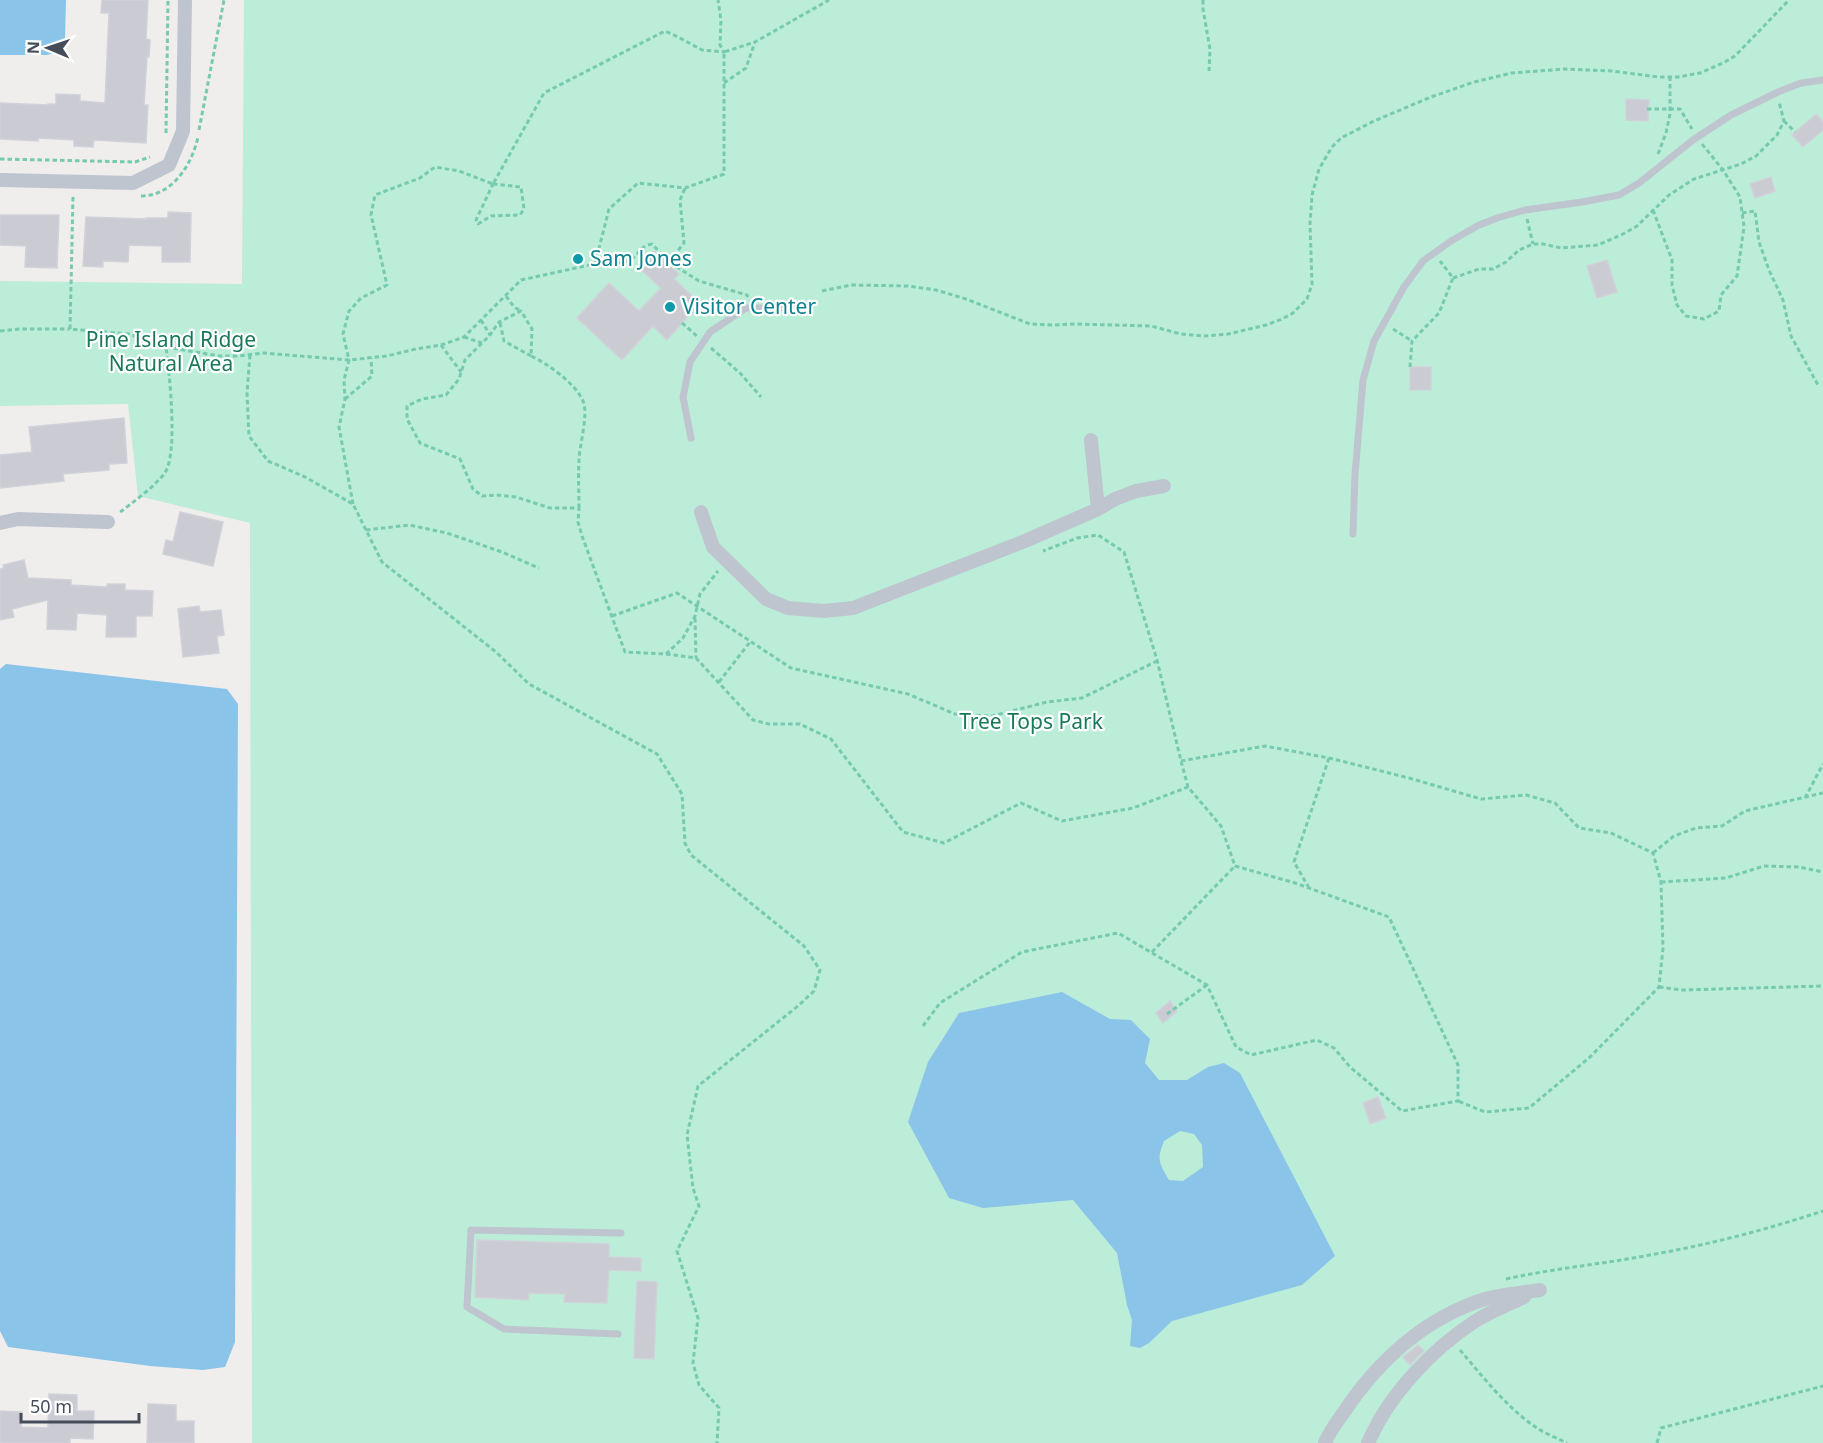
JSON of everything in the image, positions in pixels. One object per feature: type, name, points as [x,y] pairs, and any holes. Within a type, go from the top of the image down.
[{"type":"street","points":[[0,180],[133,183],[169,165],[183,132],[185,0]]},
{"type":"street","points":[[1091,440],[1098,509]]},
{"type":"street","points":[[701,512],[713,547],[766,599],[788,608],[824,611],[853,608],[986,557],[1098,509],[1115,499],[1137,491],[1164,486]]},
{"type":"street","points":[[0,524],[18,519],[108,522]]},
{"type":"street","points":[[1325,1443],[1352,1399],[1380,1365],[1409,1338],[1448,1315],[1486,1299],[1540,1290],[1475,1322],[1426,1360],[1402,1388],[1374,1428],[1368,1443]]},
{"type":"lane","points":[[1353,534],[1355,474],[1363,380],[1374,340],[1404,287],[1423,261],[1450,241],[1479,225],[1500,217],[1525,210],[1619,195],[1639,183],[1697,137],[1731,116],[1801,83],[1823,80]]},
{"type":"lane","points":[[692,438],[683,397],[690,362],[710,332],[746,308],[790,309]]},
{"type":"lane","points":[[618,1334],[504,1329],[467,1307],[471,1230],[621,1233]]},
{"type":"path","points":[[165,142],[168,0]]},
{"type":"path","points":[[135,196],[160,192],[173,184],[189,164],[196,146],[224,0]]},
{"type":"path","points":[[594,264],[609,209],[638,183],[685,188],[724,174],[724,52],[720,45],[721,20],[718,0]]},
{"type":"path","points":[[717,1443],[719,1408],[699,1385],[693,1363],[698,1318],[677,1251],[699,1206],[693,1188],[687,1135],[698,1086],[814,991],[820,970],[804,946],[691,855],[685,843],[682,794],[657,754],[529,684],[496,652],[382,562],[353,504],[339,427],[345,399],[344,380],[349,360],[344,334],[349,311],[361,298],[387,285],[370,215],[375,195],[420,178],[435,167],[459,171],[493,184],[521,186],[524,209],[520,215],[491,216],[477,224],[476,220],[493,184],[544,93],[665,31],[702,50],[724,52],[755,42],[829,0]]},
{"type":"path","points":[[1203,0],[1210,49],[1209,71]]},
{"type":"path","points":[[822,291],[851,285],[908,286],[936,290],[1030,324],[1151,326],[1181,334],[1204,336],[1246,331],[1282,319],[1306,299],[1312,284],[1310,224],[1312,195],[1319,169],[1332,147],[1341,138],[1431,97],[1474,82],[1512,73],[1564,69],[1670,77],[1700,73],[1729,59],[1752,40],[1789,0]]},
{"type":"path","points":[[724,83],[746,68],[755,42]]},
{"type":"path","points":[[1662,164],[1658,152],[1666,133],[1670,109],[1670,77]]},
{"type":"path","points":[[1775,94],[1781,106],[1784,121],[1796,132]]},
{"type":"path","points":[[1647,109],[1680,109],[1740,197],[1744,227],[1737,276],[1721,295],[1719,311],[1704,319],[1686,316],[1677,305],[1671,285],[1672,260],[1653,210]]},
{"type":"path","points":[[1410,367],[1412,341],[1439,313],[1453,278],[1479,269],[1493,269],[1506,262],[1519,250],[1533,244],[1561,248],[1598,244],[1623,234],[1637,226],[1669,195],[1694,178],[1741,164],[1756,156],[1777,135],[1784,121]]},
{"type":"path","points":[[0,159],[135,162],[155,154]]},
{"type":"path","points":[[669,262],[684,243],[680,200],[685,188]]},
{"type":"path","points":[[70,329],[74,196]]},
{"type":"path","points":[[1525,210],[1533,244]]},
{"type":"path","points":[[1742,213],[1755,211],[1759,242],[1783,300],[1791,336],[1818,384]]},
{"type":"path","points":[[0,331],[70,329],[129,334],[166,347],[220,356],[263,353],[349,360],[371,358],[441,345],[464,337],[521,280],[594,264],[603,266],[633,258],[642,247],[652,244],[669,262],[699,281],[748,297]]},
{"type":"path","points":[[1434,253],[1453,278]]},
{"type":"path","points":[[505,295],[514,307],[521,311],[532,329],[531,356]]},
{"type":"path","points":[[521,311],[499,322],[490,335],[465,360],[459,379],[446,395],[422,399],[407,406],[406,419],[420,443],[460,459],[473,489],[483,496],[516,497],[550,508],[579,508]]},
{"type":"path","points":[[481,320],[490,335]]},
{"type":"path","points":[[499,322],[504,340],[543,362],[567,380],[584,402],[584,429],[579,459],[578,522],[625,652],[696,658],[753,720],[769,724],[800,724],[831,739],[903,832],[944,843],[1021,802],[1062,820],[1133,808],[1188,786]]},
{"type":"path","points":[[682,323],[740,374],[761,397]]},
{"type":"path","points":[[1384,323],[1412,341]]},
{"type":"path","points":[[464,337],[482,343]]},
{"type":"path","points":[[441,345],[461,372]]},
{"type":"path","points":[[108,522],[166,473],[171,456],[172,393],[166,347]]},
{"type":"path","points":[[250,355],[247,393],[249,436],[267,462],[305,477],[353,504]]},
{"type":"path","points":[[345,399],[372,376],[371,358]]},
{"type":"path","points":[[366,531],[409,525],[447,533],[539,568]]},
{"type":"path","points":[[1077,538],[1098,535],[1124,552],[1157,660],[1188,786],[1221,826],[1235,866]]},
{"type":"path","points":[[696,658],[695,616],[700,594],[728,561]]},
{"type":"path","points":[[612,616],[677,593],[791,668],[908,694],[955,714],[992,716],[1047,702],[1082,698],[1157,660]]},
{"type":"path","points":[[666,654],[683,638],[695,616]]},
{"type":"path","points":[[719,682],[750,642]]},
{"type":"path","points":[[923,1026],[940,1003],[1022,952],[1118,933],[1207,985],[1236,1047],[1251,1055],[1317,1040],[1334,1048],[1350,1067],[1401,1111],[1458,1101],[1485,1112],[1529,1108],[1590,1057],[1659,987],[1663,948],[1661,882],[1653,853],[1611,833],[1580,828],[1555,803],[1526,795],[1481,799],[1329,758],[1265,746],[1181,761]]},
{"type":"path","points":[[1311,890],[1294,862],[1329,758]]},
{"type":"path","points":[[1805,798],[1823,764]]},
{"type":"path","points":[[1653,853],[1674,836],[1696,828],[1722,826],[1745,811],[1823,793]]},
{"type":"path","points":[[1235,866],[1295,883],[1389,917],[1458,1065],[1458,1101]]},
{"type":"path","points":[[1152,952],[1235,866]]},
{"type":"path","points":[[1661,882],[1726,878],[1764,866],[1799,867],[1823,872]]},
{"type":"path","points":[[1167,1014],[1207,985]]},
{"type":"path","points":[[1659,987],[1682,990],[1823,986]]},
{"type":"path","points":[[1457,1347],[1517,1412],[1538,1429],[1567,1443]]},
{"type":"path","points":[[1657,1443],[1661,1428],[1823,1386]]},
{"type":"green space","name":"Tree Tops Park","points":[[244,0],[1823,0],[1823,1443],[252,1443],[250,523],[138,496],[128,404],[0,406],[0,281],[242,284]]},
{"type":"water","points":[[0,0],[66,0],[65,38],[58,52],[47,55],[0,55]]},
{"type":"water","points":[[6,664],[227,689],[238,704],[235,1342],[225,1367],[203,1370],[150,1366],[8,1347],[0,1331],[0,669]]},
{"type":"water","points":[[1062,992],[1110,1019],[1131,1020],[1150,1039],[1145,1063],[1159,1080],[1187,1080],[1208,1067],[1224,1063],[1240,1073],[1335,1256],[1302,1285],[1172,1321],[1149,1343],[1140,1348],[1130,1346],[1132,1320],[1117,1253],[1073,1200],[983,1208],[949,1198],[908,1122],[928,1062],[959,1013]],"holes":[[[1180,1131],[1194,1134],[1202,1145],[1203,1167],[1183,1181],[1169,1180],[1160,1160],[1164,1141]]]},
{"type":"building","points":[[102,0],[148,0],[146,39],[150,40],[144,105],[148,105],[146,143],[94,140],[93,147],[74,146],[74,140],[0,139],[0,103],[56,104],[56,94],[80,95],[80,101],[105,103],[109,13],[101,13]]},
{"type":"building","points":[[1626,99],[1649,100],[1648,121],[1626,120]]},
{"type":"building","points":[[1816,114],[1823,122],[1823,130],[1803,147],[1792,135]]},
{"type":"building","points":[[1771,177],[1775,191],[1755,198],[1750,184]]},
{"type":"building","points":[[168,212],[191,213],[190,262],[162,262],[162,246],[129,245],[128,262],[103,261],[103,267],[83,266],[86,217],[168,218]]},
{"type":"building","points":[[0,215],[59,215],[57,268],[25,267],[26,246],[0,245]]},
{"type":"building","name":"Visitor Center","points":[[654,251],[679,274],[674,279],[700,303],[667,340],[653,326],[622,360],[577,318],[609,283],[639,311],[661,288],[639,268]]},
{"type":"building","points":[[1607,260],[1617,292],[1597,298],[1587,266]]},
{"type":"building","points":[[1410,367],[1431,367],[1431,390],[1410,390]]},
{"type":"building","points":[[124,418],[127,463],[109,464],[109,470],[63,474],[64,481],[0,488],[0,455],[32,452],[29,427]]},
{"type":"building","points":[[180,512],[223,522],[213,566],[163,554],[166,540],[173,542]]},
{"type":"building","points":[[24,560],[28,578],[71,580],[71,585],[107,587],[107,584],[125,584],[125,590],[153,591],[152,616],[136,616],[136,637],[106,637],[107,615],[77,613],[76,630],[47,629],[48,600],[12,609],[14,617],[0,620],[0,569],[4,568],[3,565]]},
{"type":"building","points":[[199,606],[200,612],[221,610],[224,635],[217,636],[219,653],[183,657],[178,609]]},
{"type":"building","points":[[1170,1001],[1177,1011],[1163,1023],[1156,1013]]},
{"type":"building","points":[[1378,1097],[1386,1118],[1370,1124],[1363,1103]]},
{"type":"building","points":[[477,1240],[609,1244],[609,1257],[641,1258],[641,1271],[609,1270],[607,1303],[564,1302],[565,1294],[529,1293],[528,1300],[475,1297]]},
{"type":"building","points":[[637,1281],[657,1282],[654,1359],[634,1358]]},
{"type":"building","points":[[1418,1345],[1424,1351],[1410,1365],[1403,1357]]},
{"type":"building","points":[[49,1394],[77,1395],[77,1411],[94,1411],[93,1439],[70,1438],[70,1443],[0,1443],[0,1411],[22,1412],[21,1427],[48,1428]]},
{"type":"building","points":[[148,1404],[176,1405],[176,1421],[194,1421],[194,1443],[147,1443]]},
{"type":"place","name":"Sam Jones","points":[[578,259]]},
{"type":"place","name":"Visitor Center","points":[[670,307]]},
{"type":"park label","name":"Pine Island Ridge Natural Area","points":[[171,352]]}]
